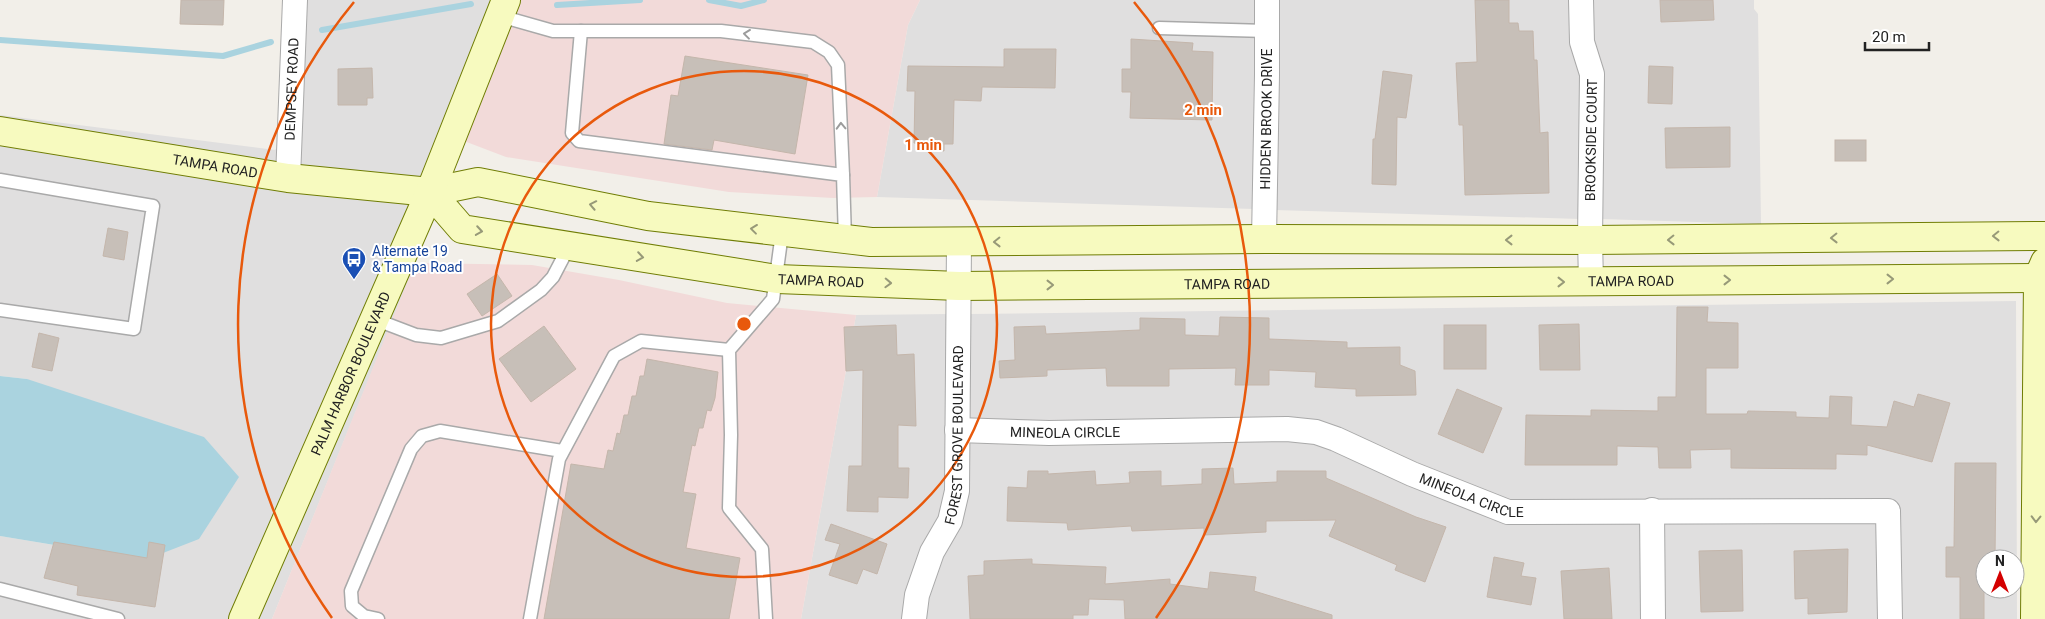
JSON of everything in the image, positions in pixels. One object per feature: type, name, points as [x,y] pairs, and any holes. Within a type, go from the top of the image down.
[{"type":"main road","name":"PALM HARBOR BOULEVARD","points":[[244,619],[430,192],[503,8]]},
{"type":"main road","name":"TAMPA ROAD","points":[[0,131],[288,178],[430,192],[478,182],[648,216],[871,242],[1264,239],[1590,240],[2045,236]]},
{"type":"main road","name":"TAMPA ROAD","points":[[430,192],[462,229],[777,279],[959,286],[1591,281],[2043,272]]},
{"type":"main road","points":[[2035,619],[2043,272]]},
{"type":"street","name":"DEMPSEY ROAD","points":[[288,178],[295,0]]},
{"type":"street","name":"HIDDEN BROOK DRIVE","points":[[1264,239],[1267,0]]},
{"type":"street","name":"BROOKSIDE COURT","points":[[1581,0],[1582,42],[1592,74],[1591,281]]},
{"type":"street","name":"FOREST GROVE BOULEVARD","points":[[914,619],[917,595],[932,552],[950,521],[956,492],[959,242]]},
{"type":"street","name":"MINEOLA CIRCLE","points":[[958,430],[1049,433],[1287,429],[1316,432],[1336,439],[1412,474],[1508,512],[1652,510],[1888,512],[1890,619]]},
{"type":"street","points":[[1652,510],[1653,619]]},
{"type":"lane","points":[[503,8],[553,31],[721,31],[812,42],[829,52],[838,65],[844,239]]},
{"type":"lane","points":[[1159,28],[1267,31]]},
{"type":"lane","points":[[581,31],[572,133],[579,141],[843,175]]},
{"type":"lane","points":[[0,180],[153,206],[134,330],[0,310]]},
{"type":"lane","points":[[766,619],[762,549],[729,508],[731,435],[729,350],[773,299],[782,233]]},
{"type":"lane","points":[[374,319],[416,335],[441,338],[498,321],[541,290],[553,277],[565,254],[567,245]]},
{"type":"lane","points":[[530,619],[559,459],[614,356],[641,341],[729,350]]},
{"type":"lane","points":[[378,619],[364,616],[352,606],[351,591],[411,449],[422,436],[440,431],[562,451]]},
{"type":"lane","points":[[0,589],[118,619]]},
{"type":"shaded area","points":[[306,0],[494,0],[423,179],[300,167]]},
{"type":"shaded area","points":[[521,0],[920,0],[908,25],[877,197],[833,198],[729,192],[506,157],[464,141]]},
{"type":"shaded area","points":[[920,0],[1256,0],[1254,209],[877,197],[908,25]]},
{"type":"shaded area","points":[[1277,0],[1570,0],[1581,76],[1580,219],[1275,210]]},
{"type":"shaded area","points":[[1592,0],[1754,0],[1754,9],[1758,14],[1761,224],[1601,219]]},
{"type":"shaded area","points":[[0,115],[275,150],[279,146],[278,164],[0,118]]},
{"type":"shaded area","points":[[0,143],[413,203],[231,619],[0,619],[0,536],[145,560],[27,379],[0,376]]},
{"type":"shaded area","points":[[435,215],[272,619],[255,619]]},
{"type":"shaded area","points":[[415,263],[532,265],[619,280],[727,303],[856,315],[801,619],[272,619]]},
{"type":"shaded area","points":[[2016,301],[2017,549],[1975,549],[1975,599],[2017,599],[2017,619],[1901,619],[1899,511],[1888,499],[1510,500],[1317,420],[1288,417],[1049,421],[968,418],[970,314]]},
{"type":"shaded area","points":[[948,314],[946,490],[940,516],[903,619],[801,619],[856,315]]},
{"type":"shaded area","points":[[1287,441],[1314,444],[1333,451],[1408,486],[1504,523],[1641,523],[1642,619],[925,619],[927,598],[968,443],[1049,446]]},
{"type":"shaded area","points":[[1663,523],[1878,524],[1879,619],[1664,619]]},
{"type":"water","points":[[0,376],[27,379],[204,437],[239,477],[199,539],[145,560],[0,536]]},
{"type":"building","points":[[181,0],[224,0],[223,25],[180,24]]},
{"type":"building","points":[[1475,0],[1509,0],[1509,23],[1518,23],[1519,31],[1533,31],[1534,60],[1537,60],[1540,133],[1548,132],[1549,193],[1465,195],[1463,125],[1459,125],[1456,63],[1477,62]]},
{"type":"building","points":[[1660,0],[1713,0],[1714,20],[1661,22]]},
{"type":"building","points":[[1131,39],[1193,43],[1192,51],[1213,52],[1212,120],[1130,118],[1131,92],[1122,92],[1122,69],[1131,69]]},
{"type":"building","points":[[1004,49],[1056,49],[1055,88],[982,87],[981,101],[954,100],[953,144],[944,144],[944,151],[923,150],[923,144],[914,143],[915,91],[907,91],[908,66],[1004,67]]},
{"type":"building","points":[[685,56],[808,75],[795,154],[714,140],[712,150],[664,144],[671,95],[678,96]]},
{"type":"building","points":[[1649,66],[1673,67],[1672,104],[1648,103]]},
{"type":"building","points":[[372,68],[373,98],[367,98],[367,105],[338,105],[338,69]]},
{"type":"building","points":[[1383,71],[1412,75],[1406,118],[1397,117],[1396,185],[1372,184],[1373,139],[1375,139]]},
{"type":"building","points":[[1730,127],[1730,167],[1666,168],[1665,128]]},
{"type":"building","points":[[1835,140],[1866,140],[1866,161],[1835,161]]},
{"type":"building","points":[[108,228],[128,232],[124,260],[103,256]]},
{"type":"building","points":[[497,274],[512,296],[482,316],[467,294]]},
{"type":"building","points":[[1677,307],[1708,307],[1707,322],[1738,323],[1738,368],[1706,368],[1706,414],[1747,414],[1748,411],[1796,412],[1796,417],[1829,418],[1830,396],[1852,397],[1851,425],[1887,427],[1894,401],[1914,407],[1918,394],[1950,403],[1932,462],[1867,445],[1867,455],[1836,454],[1836,469],[1731,468],[1731,449],[1690,450],[1691,468],[1659,468],[1658,447],[1617,446],[1617,465],[1525,465],[1526,415],[1591,416],[1591,410],[1658,411],[1658,397],[1676,397]]},
{"type":"building","points":[[1220,317],[1269,318],[1269,339],[1347,342],[1347,348],[1400,347],[1400,365],[1415,371],[1416,395],[1356,396],[1356,389],[1315,387],[1316,372],[1269,370],[1269,385],[1235,385],[1236,368],[1169,369],[1169,386],[1107,386],[1106,368],[1047,370],[1047,376],[1000,378],[999,361],[1015,360],[1014,327],[1045,326],[1046,334],[1140,330],[1140,318],[1185,319],[1185,335],[1219,336]]},
{"type":"building","points":[[1579,324],[1580,370],[1540,370],[1539,325]]},
{"type":"building","points":[[896,325],[897,355],[914,354],[916,426],[898,425],[898,468],[909,468],[908,498],[878,497],[878,512],[847,511],[849,466],[862,466],[863,370],[846,371],[844,327]]},
{"type":"building","points":[[1444,325],[1486,325],[1486,369],[1444,369]]},
{"type":"building","points":[[544,326],[576,369],[531,402],[499,359]]},
{"type":"building","points":[[39,333],[59,338],[52,371],[32,367]]},
{"type":"building","points":[[647,359],[718,372],[715,398],[711,411],[707,410],[703,428],[699,428],[695,446],[692,445],[683,492],[696,494],[686,548],[740,558],[729,619],[544,619],[571,464],[604,469],[608,450],[613,451],[617,433],[620,434],[624,415],[628,415],[632,396],[636,396],[640,376],[644,376]]},
{"type":"building","points":[[1457,389],[1502,408],[1483,453],[1438,434]]},
{"type":"building","points":[[1955,463],[1996,463],[1995,549],[1975,549],[1975,599],[1984,599],[1984,619],[1960,619],[1960,577],[1946,577],[1946,547],[1954,547]]},
{"type":"building","points":[[1233,468],[1234,484],[1277,482],[1277,471],[1326,471],[1326,478],[1416,517],[1446,527],[1425,582],[1395,570],[1397,565],[1329,536],[1336,520],[1266,521],[1266,532],[1204,535],[1204,528],[1132,531],[1131,526],[1068,530],[1067,523],[1007,521],[1008,487],[1027,488],[1028,471],[1048,471],[1048,474],[1095,471],[1096,485],[1130,483],[1129,472],[1161,471],[1161,486],[1202,484],[1202,469]]},
{"type":"building","points":[[831,524],[887,544],[877,574],[863,569],[857,584],[829,575],[840,544],[825,540]]},
{"type":"building","points":[[54,542],[147,558],[149,542],[165,545],[155,607],[77,595],[78,586],[44,578]]},
{"type":"building","points":[[1848,549],[1847,612],[1808,614],[1808,598],[1795,599],[1794,551]]},
{"type":"building","points":[[1742,550],[1743,611],[1701,612],[1699,551]]},
{"type":"building","points":[[1494,557],[1524,563],[1521,576],[1536,578],[1531,605],[1487,597]]},
{"type":"building","points":[[1032,559],[1032,564],[1106,567],[1105,584],[1170,579],[1170,584],[1208,589],[1210,572],[1256,577],[1254,591],[1332,615],[1332,619],[1125,619],[1124,600],[1089,599],[1088,615],[1073,615],[1073,619],[970,619],[968,576],[984,575],[984,561]]},
{"type":"building","points":[[1609,568],[1612,619],[1564,619],[1561,571]]},
{"type":"waterway","points":[[557,5],[640,0]]},
{"type":"waterway","points":[[709,0],[741,6],[764,0]]},
{"type":"waterway","points":[[322,30],[471,4]]},
{"type":"waterway","points":[[0,40],[223,56],[271,42]]},
{"type":"place","name":"Alternate 19 & Tampa Road","points":[[354,280]]}]
